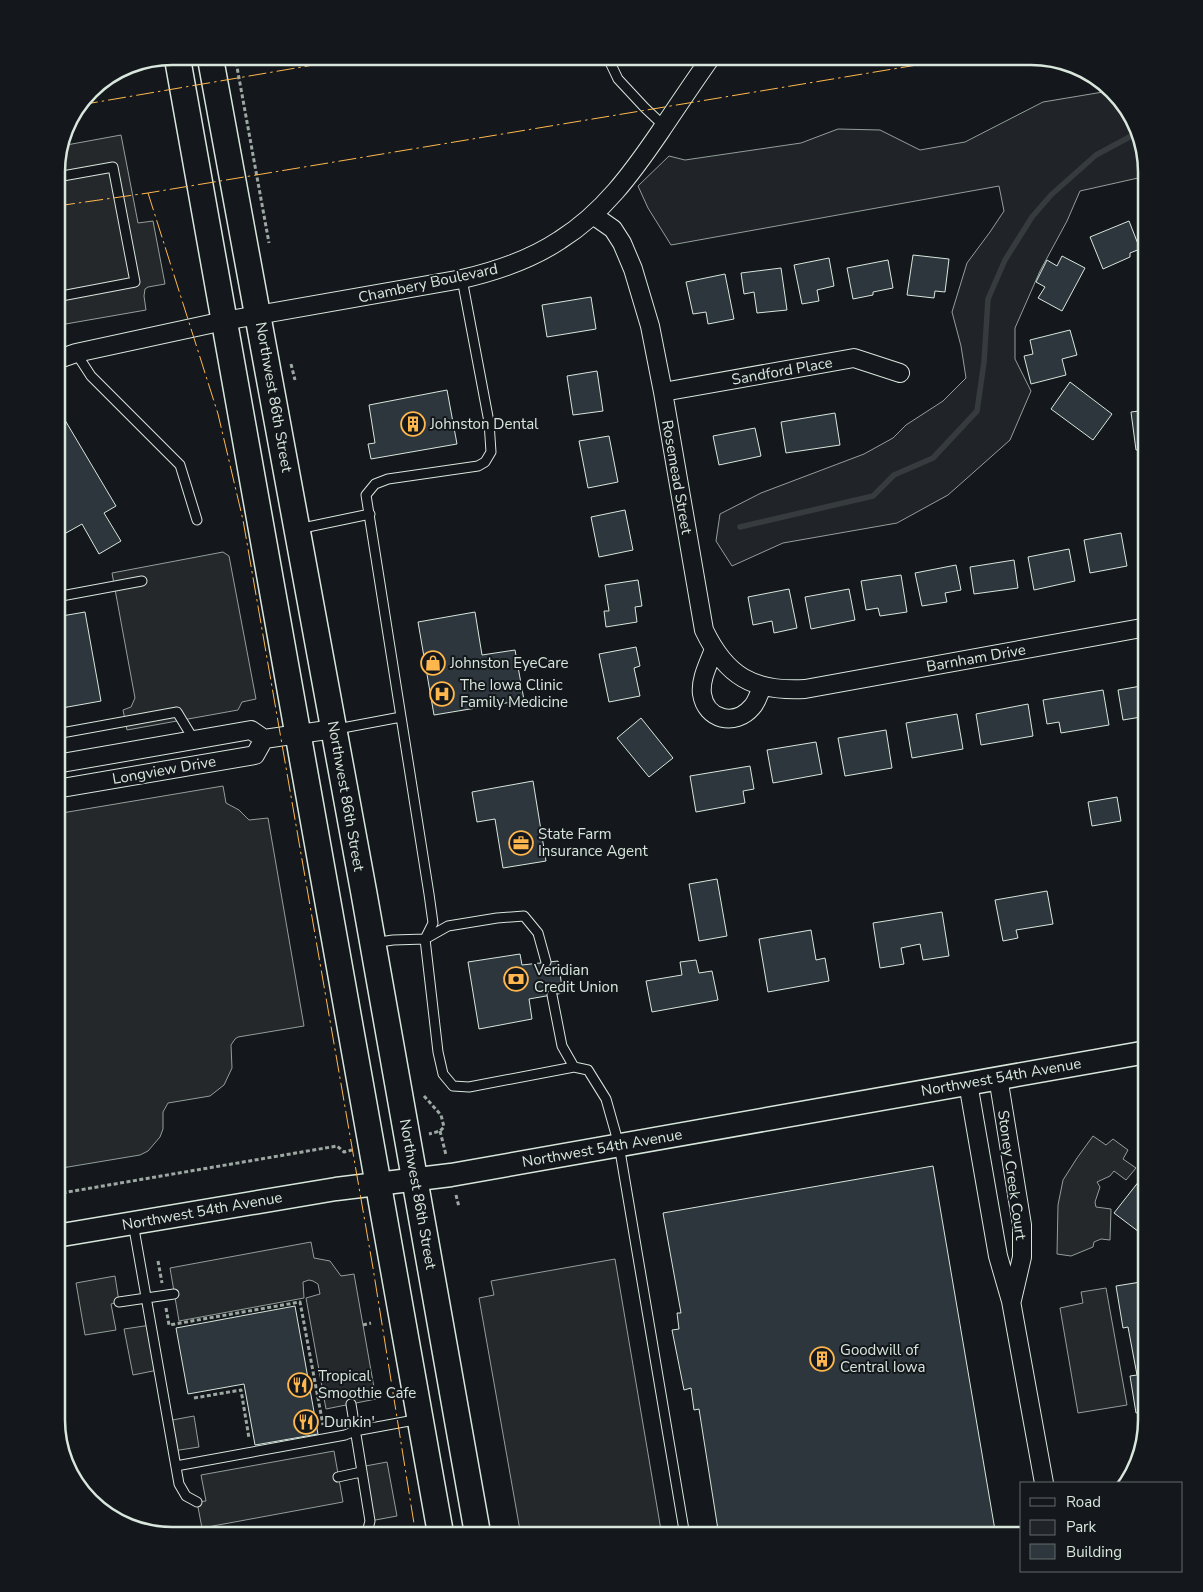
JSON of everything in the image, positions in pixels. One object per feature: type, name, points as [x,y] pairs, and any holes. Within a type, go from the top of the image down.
[{"type":"main road","points":[[179,65],[439,1527]]},
{"type":"main road","name":"Northwest 86th Street","points":[[212,65],[416,1179],[476,1527]]},
{"type":"street","name":"Chambery Boulevard","points":[[65,357],[224,321],[462,279],[495,271],[529,258],[561,240],[593,215],[615,194],[706,65]]},
{"type":"street","name":"Rosemead Street","points":[[593,215],[613,230],[622,243],[650,326],[704,630],[714,649],[727,666],[738,674],[762,686],[783,690],[805,689]]},
{"type":"street","name":"Sandford Place","points":[[663,392],[854,358],[900,373]]},
{"type":"street","name":"Barnham Drive","points":[[805,689],[1138,629]]},
{"type":"street","points":[[714,649],[702,684],[704,702],[710,712],[726,719],[743,715],[752,708],[762,686]]},
{"type":"street","name":"Longview Drive","points":[[65,762],[251,730],[264,740],[255,755],[65,787]]},
{"type":"street","points":[[264,740],[334,730]]},
{"type":"street","name":"Northwest 54th Avenue","points":[[65,1234],[336,1189],[451,1175],[1138,1054]]},
{"type":"street","name":"Stoney Creek Court","points":[[998,1077],[1022,1225],[1022,1257],[1011,1301]]},
{"type":"street","name":"Stoney Creek Court","points":[[968,1083],[998,1256],[1011,1301],[1044,1482]]},
{"type":"lane","points":[[611,65],[618,79],[664,126]]},
{"type":"lane","points":[[65,175],[113,167],[135,282],[65,295]]},
{"type":"lane","points":[[462,279],[489,422],[492,452],[485,462],[478,466],[388,479],[375,484],[366,495],[433,923],[425,938],[438,1052],[444,1074],[453,1086],[469,1087],[574,1067],[588,1070],[606,1099],[619,1145],[683,1527]]},
{"type":"lane","points":[[76,353],[91,376],[180,465],[197,520]]},
{"type":"lane","points":[[298,529],[370,514]]},
{"type":"lane","points":[[65,595],[142,581]]},
{"type":"lane","points":[[65,732],[177,712],[194,740]]},
{"type":"lane","points":[[334,730],[402,717]]},
{"type":"lane","points":[[373,943],[425,938],[448,926],[497,918],[524,916],[538,933],[546,962]]},
{"type":"lane","points":[[552,995],[562,1046],[574,1067]]},
{"type":"lane","points":[[133,1223],[179,1484],[186,1496],[197,1502]]},
{"type":"lane","points":[[119,1302],[174,1294]]},
{"type":"lane","points":[[351,1404],[370,1521],[368,1527]]},
{"type":"lane","points":[[176,1466],[345,1436],[355,1431],[420,1419]]},
{"type":"lane","points":[[338,1477],[361,1472]]},
{"type":"path","points":[[237,65],[269,245]]},
{"type":"path","points":[[440,1131],[444,1127]]},
{"type":"path","points":[[65,1192],[337,1146],[344,1152]]},
{"type":"path","points":[[456,1194],[459,1207]]},
{"type":"path","points":[[158,1261],[162,1284]]},
{"type":"path","points":[[166,1308],[169,1325],[300,1302],[324,1432]]},
{"type":"path","points":[[363,1325],[371,1324]]},
{"type":"path","points":[[194,1398],[241,1390],[251,1446]]},
{"type":"green space","points":[[1102,92],[1120,113],[1127,125],[1137,158],[1138,178],[1080,191],[1067,221],[1040,271],[1015,328],[1015,359],[1031,391],[1010,440],[948,495],[897,523],[783,543],[732,566],[716,541],[720,514],[761,493],[864,454],[893,438],[906,425],[943,401],[966,378],[961,346],[952,312],[967,263],[1004,211],[999,186],[671,245],[648,208],[638,186],[669,156],[685,160],[801,143],[838,129],[880,130],[920,150],[965,142],[1043,102]]},
{"type":"shaded area","points":[[121,135],[138,223],[153,221],[165,284],[145,289],[146,310],[65,324],[65,165],[69,145]]},
{"type":"shaded area","points":[[223,552],[229,556],[256,699],[242,702],[238,710],[127,730],[123,710],[131,707],[135,698],[112,573]]},
{"type":"shaded area","points":[[223,786],[226,803],[239,810],[249,820],[268,818],[304,1026],[235,1039],[231,1045],[232,1068],[224,1085],[210,1096],[168,1103],[163,1112],[163,1129],[160,1137],[148,1151],[140,1155],[65,1168],[65,812]]},
{"type":"shaded area","points":[[1093,1136],[1106,1145],[1113,1139],[1128,1150],[1123,1159],[1136,1168],[1126,1180],[1114,1171],[1110,1176],[1097,1182],[1100,1187],[1095,1202],[1096,1207],[1111,1209],[1110,1240],[1101,1239],[1094,1242],[1093,1247],[1071,1256],[1057,1254],[1058,1205],[1063,1180]]},
{"type":"shaded area","points":[[311,1242],[314,1258],[330,1261],[341,1276],[354,1274],[376,1399],[326,1409],[306,1298],[320,1294],[318,1284],[313,1281],[303,1282],[304,1298],[179,1321],[170,1268]]},
{"type":"shaded area","points":[[615,1259],[660,1527],[519,1527],[479,1298],[494,1295],[491,1281]]},
{"type":"shaded area","points":[[115,1276],[119,1302],[111,1304],[116,1330],[85,1335],[76,1283]]},
{"type":"shaded area","points":[[1106,1288],[1127,1405],[1078,1413],[1060,1308],[1083,1303],[1081,1292]]},
{"type":"shaded area","points":[[151,1325],[158,1370],[133,1375],[124,1329]]},
{"type":"shaded area","points":[[194,1416],[199,1447],[173,1451],[167,1421]]},
{"type":"shaded area","points":[[334,1451],[343,1502],[202,1527],[197,1502],[206,1501],[201,1475]]},
{"type":"shaded area","points":[[387,1462],[397,1516],[370,1521],[360,1467]]},
{"type":"building","points":[[1129,221],[1138,244],[1138,250],[1130,253],[1130,257],[1103,269],[1090,237]]},
{"type":"building","points":[[913,255],[949,259],[945,292],[935,291],[934,298],[907,295]]},
{"type":"building","points":[[1062,256],[1085,268],[1062,311],[1038,298],[1045,287],[1036,282],[1047,260],[1057,266]]},
{"type":"building","points":[[829,258],[834,286],[817,290],[819,301],[802,304],[794,265]]},
{"type":"building","points":[[888,260],[893,288],[853,299],[847,268]]},
{"type":"building","points":[[781,268],[787,310],[757,313],[754,292],[744,294],[741,273]]},
{"type":"building","points":[[725,274],[734,319],[708,324],[706,312],[693,314],[686,282]]},
{"type":"building","points":[[591,297],[596,329],[547,337],[542,305]]},
{"type":"building","points":[[1070,330],[1077,355],[1062,359],[1066,375],[1031,384],[1024,356],[1033,354],[1030,340]]},
{"type":"building","points":[[597,371],[603,411],[573,415],[567,376]]},
{"type":"building","points":[[1070,382],[1112,414],[1093,440],[1051,409]]},
{"type":"building","name":"Johnston Dental","points":[[447,390],[457,444],[371,459],[368,444],[375,443],[369,405]]},
{"type":"building","points":[[1138,411],[1138,450],[1136,450],[1131,412]]},
{"type":"building","points":[[835,413],[840,445],[786,453],[781,422]]},
{"type":"building","points":[[65,420],[116,506],[104,513],[121,541],[99,554],[82,524],[66,533]]},
{"type":"building","points":[[755,428],[761,456],[719,465],[713,436]]},
{"type":"building","points":[[609,436],[618,482],[588,488],[579,441]]},
{"type":"building","points":[[625,510],[633,550],[599,557],[591,517]]},
{"type":"building","points":[[1121,533],[1127,566],[1090,573],[1084,540]]},
{"type":"building","points":[[1069,549],[1075,581],[1034,590],[1028,557]]},
{"type":"building","points":[[1014,560],[1018,588],[974,594],[970,567]]},
{"type":"building","points":[[956,565],[961,590],[945,593],[947,602],[922,606],[915,573]]},
{"type":"building","points":[[901,575],[907,612],[880,616],[878,608],[866,610],[861,581]]},
{"type":"building","points":[[638,580],[642,606],[635,607],[637,622],[606,627],[604,611],[609,611],[605,585]]},
{"type":"building","points":[[789,589],[797,628],[774,633],[772,621],[753,625],[748,597]]},
{"type":"building","points":[[849,589],[855,620],[811,629],[805,597]]},
{"type":"building","points":[[85,612],[101,701],[65,707],[65,615]]},
{"type":"building","points":[[475,612],[482,655],[515,650],[524,700],[434,715],[418,622]]},
{"type":"building","points":[[636,647],[640,666],[634,668],[640,696],[609,702],[599,654]]},
{"type":"building","points":[[1138,687],[1138,718],[1123,720],[1118,690]]},
{"type":"building","points":[[1103,690],[1109,725],[1061,733],[1059,722],[1047,724],[1043,700]]},
{"type":"building","points":[[1028,704],[1033,736],[981,745],[976,714]]},
{"type":"building","points":[[957,714],[963,749],[912,758],[906,723]]},
{"type":"building","points":[[641,718],[673,758],[649,777],[617,738]]},
{"type":"building","points":[[886,730],[892,768],[845,776],[838,738]]},
{"type":"building","points":[[816,742],[822,774],[773,783],[767,750]]},
{"type":"building","points":[[750,766],[754,789],[743,791],[745,803],[696,812],[690,776]]},
{"type":"building","points":[[533,781],[546,861],[503,868],[495,819],[477,822],[472,792]]},
{"type":"building","points":[[1117,797],[1121,821],[1092,826],[1088,802]]},
{"type":"building","points":[[717,879],[727,936],[699,941],[689,884]]},
{"type":"building","points":[[1047,891],[1053,924],[1016,930],[1018,938],[1003,941],[995,900]]},
{"type":"building","points":[[942,912],[949,956],[923,960],[920,944],[901,948],[904,964],[880,968],[873,923]]},
{"type":"building","points":[[811,930],[816,960],[825,958],[829,981],[768,992],[759,939]]},
{"type":"building","name":"Veridian Credit Union","points":[[520,954],[522,965],[558,961],[563,993],[529,999],[532,1019],[479,1029],[468,962]]},
{"type":"building","points":[[696,960],[699,973],[712,971],[718,1000],[652,1012],[646,981],[682,975],[680,962]]},
{"type":"building","name":"Goodwill of Central Iowa","points":[[933,1166],[994,1527],[718,1527],[699,1409],[694,1410],[691,1388],[684,1390],[672,1330],[679,1329],[677,1313],[681,1313],[663,1213]]},
{"type":"building","points":[[1138,1182],[1138,1231],[1114,1213]]},
{"type":"building","points":[[1138,1282],[1138,1413],[1136,1413],[1130,1376],[1137,1375],[1128,1327],[1123,1328],[1116,1286]]},
{"type":"building","points":[[295,1306],[318,1434],[255,1445],[244,1384],[188,1394],[176,1328]]},
{"type":"waterway","points":[[740,527],[873,496],[894,475],[933,458],[977,411],[984,362],[988,299],[1005,260],[1032,217],[1051,195],[1096,155],[1131,136]]},
{"type":"power","points":[[90,103],[313,65]]},
{"type":"power","points":[[65,205],[148,193],[917,65]]},
{"type":"power","points":[[148,193],[218,414],[243,520],[373,1268],[415,1527]]},
{"type":"place","name":"Johnston Dental","points":[[413,424]]},
{"type":"place","name":"Johnston EyeCare","points":[[433,663]]},
{"type":"place","name":"The Iowa Clinic Family Medicine","points":[[442,694]]},
{"type":"place","name":"State Farm Insurance Agent","points":[[521,843]]},
{"type":"place","name":"Veridian Credit Union","points":[[516,979]]},
{"type":"place","name":"Goodwill of Central Iowa","points":[[822,1359]]},
{"type":"place","name":"Tropical Smoothie Cafe","points":[[300,1385]]},
{"type":"place","name":"Dunkin'","points":[[306,1422]]}]
